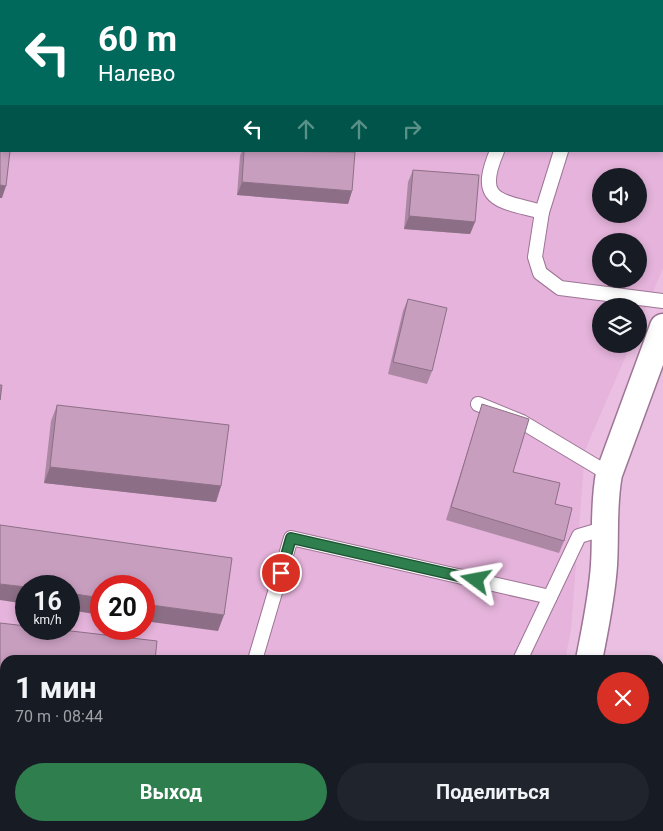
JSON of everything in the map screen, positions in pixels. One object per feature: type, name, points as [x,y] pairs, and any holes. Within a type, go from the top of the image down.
[{"type":"street","points":[[590,655],[600,603],[604,564],[604,498],[609,474],[663,327]]},
{"type":"lane","points":[[497,152],[488,173],[488,186],[493,195],[503,202],[542,212]]},
{"type":"lane","points":[[561,152],[542,212],[535,257],[540,273],[548,281],[560,288],[663,301]]},
{"type":"lane","points":[[478,404],[522,422],[609,474]]},
{"type":"lane","points":[[522,655],[579,536],[603,529]]},
{"type":"lane","points":[[256,655],[291,538],[550,597]]},
{"type":"shaded area","points":[[0,152],[663,152],[663,268],[647,306],[647,298],[592,298],[592,353],[627,353],[585,450],[571,629],[566,655],[0,655]]},
{"type":"building","points":[[0,152],[10,152],[6,186],[0,185]]},
{"type":"building","points":[[244,152],[355,152],[352,191],[242,182]]},
{"type":"building","points":[[413,170],[479,175],[475,222],[409,216]]},
{"type":"building","points":[[408,299],[447,308],[432,371],[393,362]]},
{"type":"building","points":[[482,404],[529,419],[513,472],[560,483],[555,504],[572,508],[564,541],[451,507]]},
{"type":"building","points":[[57,405],[229,425],[221,486],[50,467]]},
{"type":"building","points":[[0,525],[232,558],[224,615],[155,606],[155,575],[90,575],[90,596],[80,595],[80,575],[15,575],[15,586],[0,584]]},
{"type":"building","points":[[0,623],[15,625],[15,640],[80,640],[80,632],[90,633],[90,640],[157,641],[156,655],[0,655]]},
{"type":"route","points":[[281,573],[291,538],[476,580]]}]
